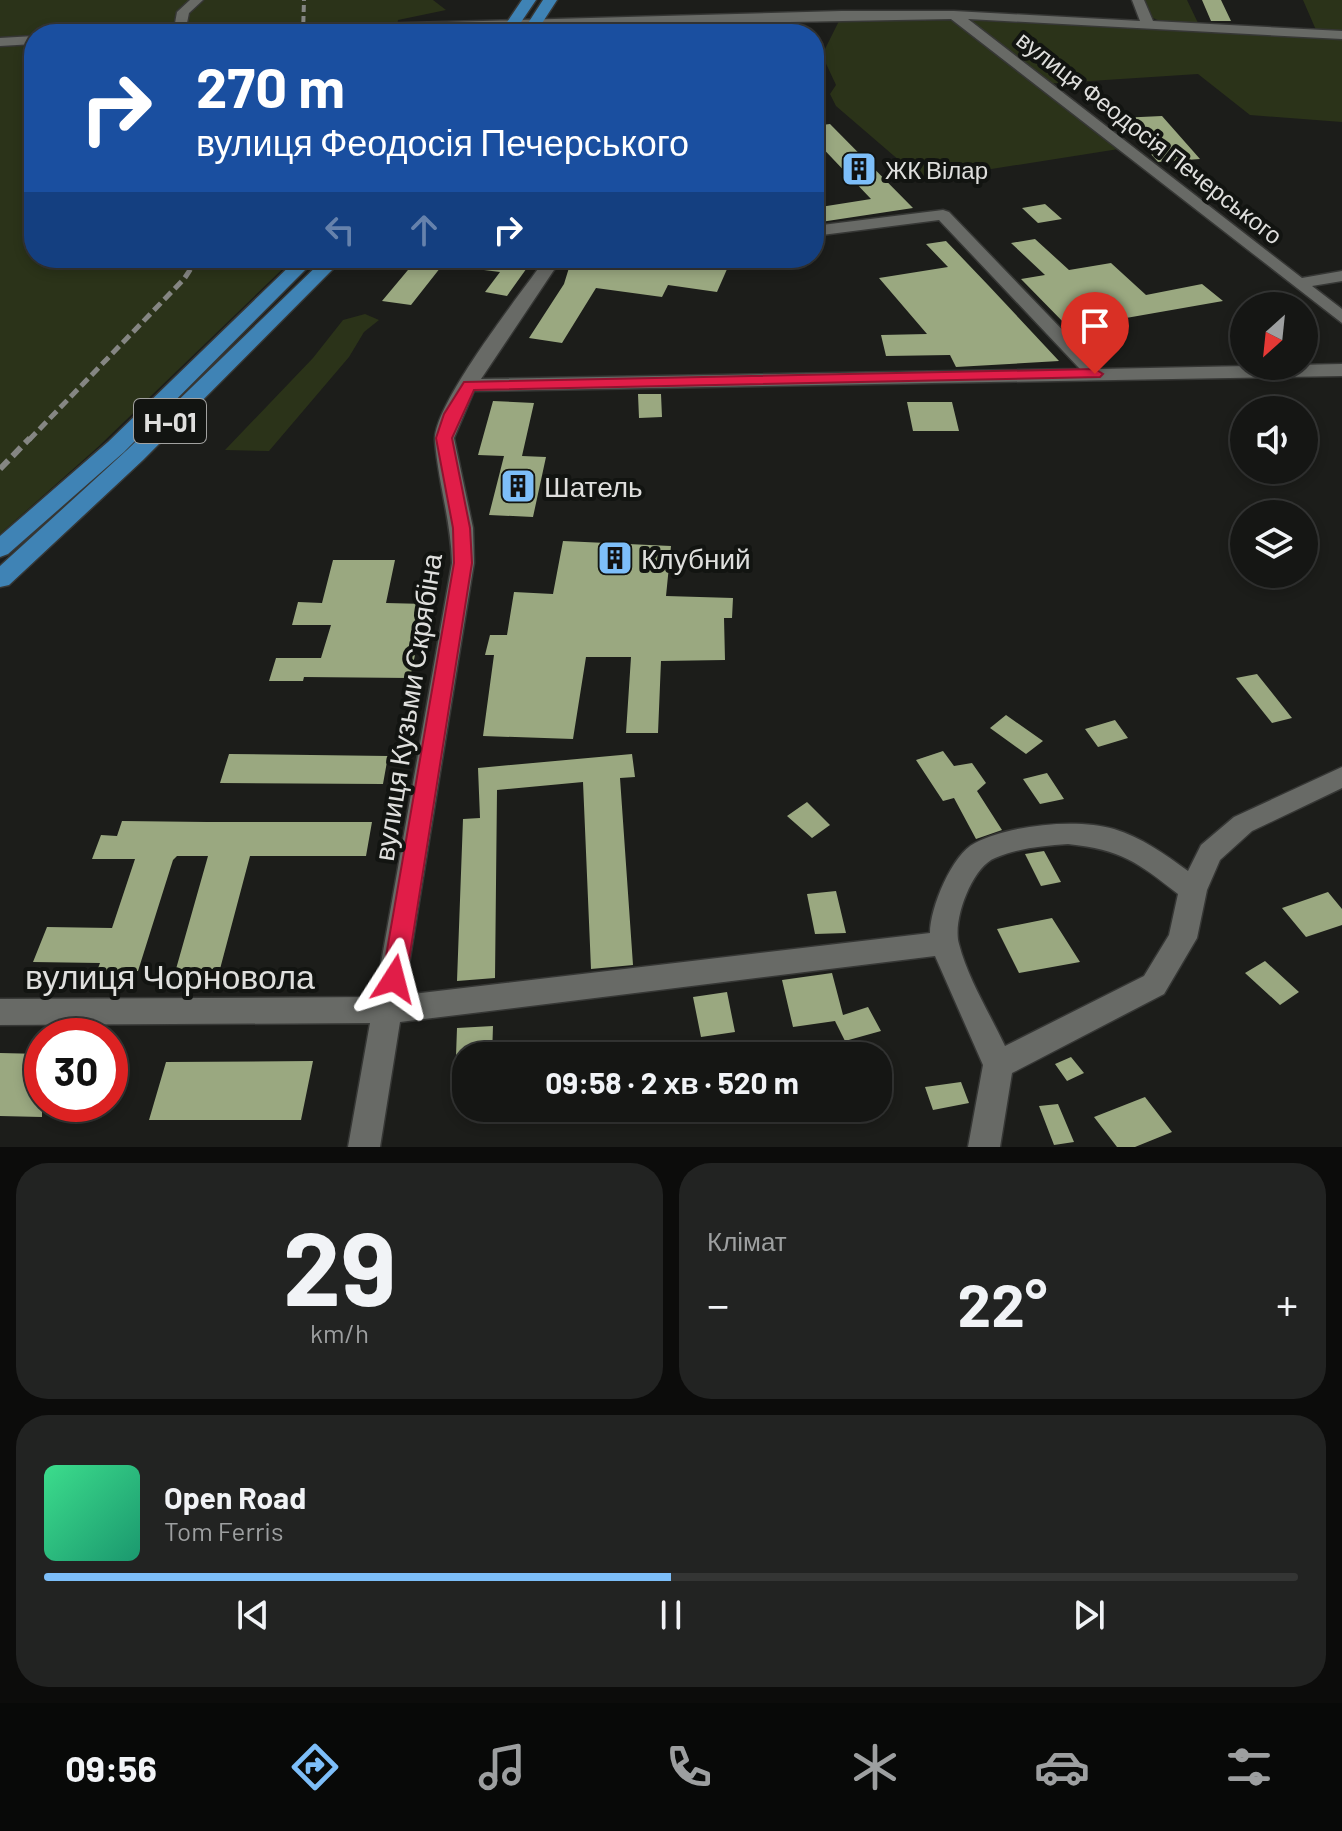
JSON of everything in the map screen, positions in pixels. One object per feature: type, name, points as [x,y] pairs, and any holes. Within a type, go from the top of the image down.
[{"type":"main road","points":[[513,24],[529,0]]},
{"type":"main road","points":[[535,24],[550,0]]},
{"type":"main road","name":"Н-01","points":[[0,549],[116,447],[298,268]]},
{"type":"main road","name":"Н-01","points":[[0,579],[135,455],[325,268]]},
{"type":"street","points":[[182,24],[183,12],[197,0]]},
{"type":"street","points":[[1138,0],[1148,24]]},
{"type":"street","points":[[604,24],[712,18],[954,15],[1342,35]]},
{"type":"street","name":"вулиця Феодосія Печерського","points":[[954,15],[1342,318]]},
{"type":"street","points":[[708,24],[712,18]]},
{"type":"street","points":[[0,42],[24,41]]},
{"type":"street","points":[[824,230],[943,215],[1095,374]]},
{"type":"street","name":"вулиця Кузьми Скрябіна","points":[[364,1147],[463,563],[462,528],[444,438],[452,414],[469,385],[547,268]]},
{"type":"street","points":[[1298,284],[1342,276]]},
{"type":"street","points":[[469,385],[1342,370]]},
{"type":"street","points":[[998,1065],[1154,985],[1183,938],[1193,890],[1210,853],[1243,824],[1342,777]]},
{"type":"street","points":[[984,1147],[998,1065],[944,943],[944,914],[957,885],[982,851],[1030,837],[1068,834],[1110,838],[1152,859],[1193,890]]},
{"type":"street","name":"вулиця Чорновола","points":[[0,1012],[389,1010],[944,943]]},
{"type":"green space","points":[[0,0],[433,0],[446,10],[398,20],[397,24],[24,24],[24,268],[284,268],[98,447],[0,534]]},
{"type":"green space","points":[[1145,0],[1187,0],[1198,23],[1162,22],[1153,18]]},
{"type":"green space","points":[[1303,0],[1342,0],[1342,122],[1250,115],[1198,74],[1044,84],[1125,148],[922,180],[836,106],[830,94],[836,85],[824,59],[824,51],[840,19],[1123,23],[1316,30]]},
{"type":"green space","points":[[365,314],[379,320],[364,332],[349,357],[269,451],[225,450],[313,358],[343,320]]},
{"type":"building","points":[[1202,0],[1221,0],[1231,21],[1211,21]]},
{"type":"building","points":[[1162,116],[1200,159],[1158,162],[1119,118]]},
{"type":"building","name":"ЖК Вілар","points":[[830,124],[913,208],[824,221],[824,206],[871,199],[824,150],[824,125]]},
{"type":"building","points":[[1045,204],[1062,219],[1038,223],[1022,208]]},
{"type":"building","points":[[1035,239],[1069,270],[1111,263],[1146,295],[1202,284],[1223,301],[1069,328],[1021,279],[1045,275],[1011,243]]},
{"type":"building","points":[[946,241],[1059,361],[956,367],[950,355],[886,356],[881,335],[927,334],[879,278],[948,267],[926,244]]},
{"type":"building","points":[[410,268],[440,268],[411,305],[382,301]]},
{"type":"building","points":[[468,268],[527,268],[507,296],[485,292],[500,272]]},
{"type":"building","points":[[569,268],[728,268],[717,292],[668,285],[662,297],[596,288],[562,343],[529,338],[564,284]]},
{"type":"building","points":[[638,394],[661,394],[662,417],[639,418]]},
{"type":"building","name":"Шатель","points":[[493,401],[534,403],[522,456],[546,457],[533,517],[489,515],[504,456],[478,455]]},
{"type":"building","points":[[907,402],[952,402],[959,431],[913,431]]},
{"type":"building","points":[[563,541],[671,546],[666,596],[733,598],[732,618],[724,618],[725,660],[661,661],[658,733],[626,733],[631,657],[586,657],[573,739],[483,736],[494,655],[485,655],[490,635],[507,635],[514,592],[553,594]]},
{"type":"building","points":[[333,560],[395,560],[386,603],[426,604],[410,678],[304,677],[303,681],[269,681],[276,658],[321,658],[331,625],[292,625],[298,602],[322,603]]},
{"type":"building","points":[[1257,674],[1292,718],[1272,723],[1236,678]]},
{"type":"building","points":[[1006,715],[1043,741],[1026,754],[990,728]]},
{"type":"building","points":[[1115,720],[1128,738],[1098,747],[1085,729]]},
{"type":"building","points":[[943,751],[954,766],[972,763],[986,783],[977,791],[1002,830],[976,839],[954,798],[943,801],[916,760]]},
{"type":"building","points":[[229,754],[388,756],[383,784],[220,783]]},
{"type":"building","points":[[632,754],[635,777],[620,778],[633,965],[591,969],[583,782],[497,790],[495,978],[457,981],[463,819],[480,818],[478,768]]},
{"type":"building","points":[[1047,773],[1064,799],[1040,804],[1023,779]]},
{"type":"building","points":[[807,802],[830,825],[812,838],[787,816]]},
{"type":"building","points":[[122,821],[372,822],[366,856],[250,856],[220,969],[176,969],[208,856],[177,856],[173,860],[138,971],[97,971],[100,963],[33,962],[47,927],[112,928],[135,859],[92,859],[101,835],[117,836]]},
{"type":"building","points":[[1044,851],[1061,882],[1041,886],[1025,854]]},
{"type":"building","points":[[836,891],[846,933],[815,934],[807,894]]},
{"type":"building","points":[[1328,892],[1342,909],[1342,925],[1306,937],[1282,908]]},
{"type":"building","points":[[1052,918],[1080,962],[1019,973],[997,929]]},
{"type":"building","points":[[1265,961],[1299,992],[1280,1005],[1245,973]]},
{"type":"building","points":[[832,973],[843,1015],[868,1007],[881,1031],[845,1041],[835,1021],[793,1027],[782,980]]},
{"type":"building","points":[[727,992],[735,1032],[701,1037],[693,997]]},
{"type":"building","points":[[493,1026],[492,1042],[456,1042],[457,1028]]},
{"type":"building","points":[[0,1053],[24,1054],[24,1117],[0,1116]]},
{"type":"building","points":[[1071,1057],[1084,1073],[1067,1081],[1055,1064]]},
{"type":"building","points":[[313,1061],[301,1120],[149,1120],[166,1062]]},
{"type":"building","points":[[961,1082],[969,1103],[933,1110],[925,1087]]},
{"type":"building","points":[[1145,1097],[1172,1132],[1135,1147],[1117,1147],[1094,1117]]},
{"type":"building","points":[[1058,1104],[1074,1142],[1054,1145],[1039,1106]]},
{"type":"railway","points":[[303,24],[304,0]]},
{"type":"railway","points":[[29,440],[191,268]]},
{"type":"railway","points":[[0,469],[30,438]]},
{"type":"place","name":"ЖК Вілар","points":[[859,169]]},
{"type":"place","name":"Шатель","points":[[518,486]]},
{"type":"place","name":"Клубний","points":[[615,558]]},
{"type":"route","points":[[394,979],[463,563],[462,528],[444,438],[452,414],[469,385],[1095,374]]}]
